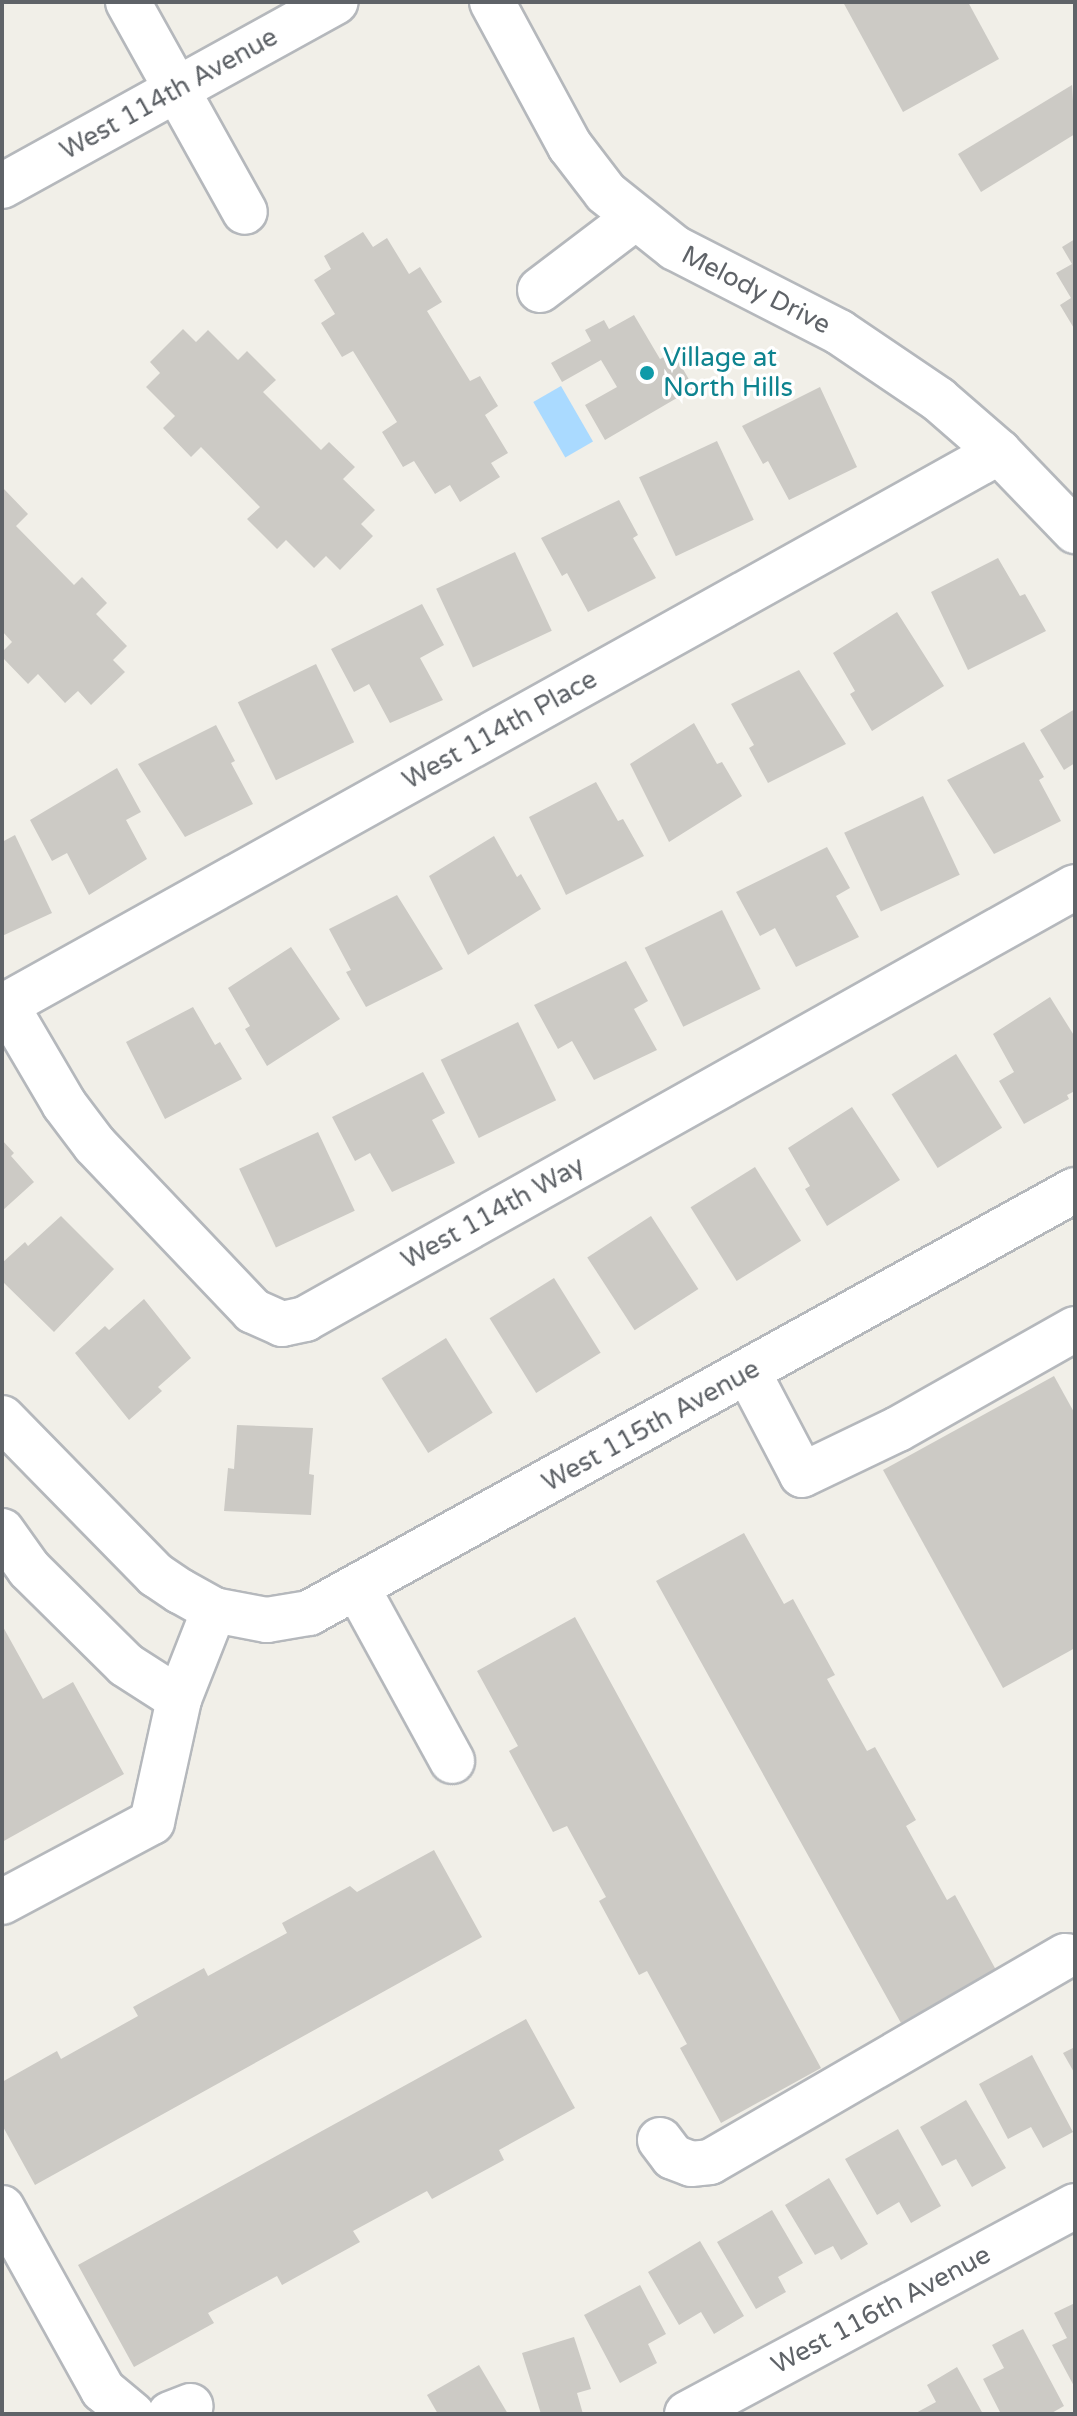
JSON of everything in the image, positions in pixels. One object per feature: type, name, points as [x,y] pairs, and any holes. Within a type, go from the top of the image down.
[{"type":"street","points":[[128,2],[245,212]]},
{"type":"street","name":"West 114th Avenue","points":[[2,186],[336,2]]},
{"type":"street","name":"Melody Drive","points":[[492,2],[570,146],[606,193],[675,248],[813,318],[898,370],[938,399],[999,452],[1075,531]]},
{"type":"street","points":[[540,290],[635,218]]},
{"type":"street","name":"West 114th Place","points":[[4,1006],[999,452]]},
{"type":"street","name":"West 114th Way","points":[[4,1006],[64,1104],[95,1145],[253,1311],[282,1324],[305,1319],[1075,887]]},
{"type":"street","name":"West 115th Avenue","points":[[214,1610],[267,1620],[309,1613],[358,1589],[1075,1190]]},
{"type":"street","points":[[748,1372],[802,1475],[898,1429],[1075,1329]]},
{"type":"street","points":[[2,1418],[156,1575],[214,1610],[179,1699],[152,1822],[2,1902]]},
{"type":"street","points":[[2,1531],[29,1569],[126,1665],[179,1699]]},
{"type":"street","points":[[358,1589],[452,1761]]},
{"type":"street","points":[[660,2140],[673,2157],[691,2164],[710,2162],[1066,1956]]},
{"type":"street","name":"West 116th Avenue","points":[[687,2414],[1075,2206]]},
{"type":"street","points":[[2,2208],[103,2390],[132,2414]]},
{"type":"water","points":[[561,386],[593,441],[565,457],[533,402]]},
{"type":"building","points":[[843,2],[968,2],[999,59],[903,112]]},
{"type":"building","points":[[1072,85],[1075,134],[981,192],[958,154]]},
{"type":"building","points":[[363,232],[373,247],[387,238],[409,274],[420,267],[442,302],[427,311],[470,381],[480,376],[498,406],[485,415],[508,453],[491,463],[500,477],[460,502],[450,485],[435,494],[414,461],[403,467],[382,432],[397,422],[353,351],[342,357],[321,323],[335,314],[314,280],[331,269],[324,256]]},
{"type":"building","points":[[1075,239],[1075,330],[1060,305],[1071,298],[1056,273],[1072,264],[1062,247]]},
{"type":"building","name":"Village at North Hills","points":[[634,315],[660,359],[673,352],[694,388],[605,440],[585,405],[617,387],[601,360],[562,382],[551,363],[591,341],[585,330],[604,320],[609,329]]},
{"type":"building","points":[[183,329],[196,342],[208,330],[238,360],[247,351],[276,380],[263,392],[321,450],[329,442],[355,467],[343,479],[375,510],[361,524],[373,536],[340,570],[326,556],[314,568],[286,540],[277,549],[247,519],[260,507],[201,447],[191,457],[163,428],[175,416],[146,387],[160,373],[150,362]]},
{"type":"building","points":[[820,387],[857,467],[789,500],[768,461],[763,464],[742,426]]},
{"type":"building","points":[[717,441],[754,520],[676,556],[639,477]]},
{"type":"building","points":[[2,487],[28,514],[16,526],[74,585],[82,577],[107,603],[96,614],[127,646],[113,660],[125,672],[91,705],[78,691],[65,703],[38,674],[28,684],[2,657],[2,652],[12,642],[2,631]]},
{"type":"building","points":[[619,500],[638,535],[633,538],[656,578],[588,612],[567,573],[562,576],[541,538]]},
{"type":"building","points":[[515,552],[552,631],[473,668],[436,589]]},
{"type":"building","points":[[998,558],[1020,596],[1025,594],[1046,631],[968,670],[931,592]]},
{"type":"building","points":[[422,604],[444,645],[420,658],[443,700],[390,723],[369,684],[354,692],[331,649]]},
{"type":"building","points":[[897,612],[944,686],[872,731],[850,694],[855,691],[833,653]]},
{"type":"building","points":[[316,664],[354,742],[276,780],[238,702]]},
{"type":"building","points":[[799,670],[846,744],[768,783],[749,748],[754,745],[731,704]]},
{"type":"building","points":[[1075,709],[1075,763],[1064,770],[1040,730]]},
{"type":"building","points":[[694,723],[717,764],[722,762],[742,796],[669,842],[630,764]]},
{"type":"building","points":[[216,725],[235,761],[231,763],[253,804],[185,837],[138,764]]},
{"type":"building","points":[[1024,742],[1044,777],[1039,780],[1061,821],[994,854],[947,780]]},
{"type":"building","points":[[117,768],[141,812],[126,820],[147,859],[89,895],[67,853],[52,861],[30,820]]},
{"type":"building","points":[[596,782],[618,821],[623,819],[644,856],[566,895],[529,817]]},
{"type":"building","points":[[923,796],[960,875],[881,912],[844,833]]},
{"type":"building","points":[[15,835],[52,913],[2,936],[2,842]]},
{"type":"building","points":[[494,836],[517,877],[521,874],[541,909],[468,955],[429,876]]},
{"type":"building","points":[[827,847],[850,888],[836,896],[859,937],[796,967],[775,928],[760,936],[736,892]]},
{"type":"building","points":[[397,895],[443,969],[366,1007],[346,972],[351,970],[329,929]]},
{"type":"building","points":[[722,910],[761,989],[683,1027],[645,948]]},
{"type":"building","points":[[291,947],[340,1019],[267,1066],[245,1029],[250,1026],[228,988]]},
{"type":"building","points":[[626,961],[648,1001],[634,1009],[657,1050],[594,1080],[572,1041],[558,1049],[534,1005]]},
{"type":"building","points":[[1050,997],[1075,1037],[1075,1091],[1067,1095],[1069,1099],[1024,1124],[999,1081],[1014,1072],[993,1034]]},
{"type":"building","points":[[193,1007],[215,1045],[220,1042],[242,1079],[165,1119],[126,1042]]},
{"type":"building","points":[[518,1022],[556,1100],[479,1138],[441,1060]]},
{"type":"building","points":[[956,1054],[1002,1128],[938,1168],[892,1094]]},
{"type":"building","points":[[423,1072],[445,1113],[432,1120],[455,1163],[392,1192],[370,1153],[355,1161],[332,1117]]},
{"type":"building","points":[[852,1107],[900,1180],[827,1226],[805,1189],[810,1186],[788,1148]]},
{"type":"building","points":[[318,1132],[355,1211],[276,1248],[239,1169]]},
{"type":"building","points":[[2,1140],[14,1153],[11,1156],[34,1182],[2,1211]]},
{"type":"building","points":[[755,1167],[801,1241],[737,1281],[691,1207]]},
{"type":"building","points":[[61,1216],[114,1269],[54,1332],[2,1281],[2,1263],[25,1242],[28,1246]]},
{"type":"building","points":[[651,1216],[698,1289],[635,1330],[587,1257]]},
{"type":"building","points":[[554,1278],[601,1353],[536,1393],[490,1318]]},
{"type":"building","points":[[144,1299],[191,1358],[158,1387],[162,1391],[129,1420],[75,1353],[105,1326],[109,1330]]},
{"type":"building","points":[[446,1338],[493,1413],[428,1453],[382,1378]]},
{"type":"building","points":[[1054,1376],[1075,1414],[1075,1648],[1003,1688],[883,1470]]},
{"type":"building","points":[[237,1425],[313,1428],[309,1474],[314,1475],[311,1515],[224,1511],[228,1468],[234,1469]]},
{"type":"building","points":[[744,1533],[784,1604],[793,1599],[835,1675],[827,1679],[867,1751],[875,1747],[916,1820],[906,1826],[947,1900],[955,1895],[996,1970],[901,2023],[656,1581]]},
{"type":"building","points":[[575,1617],[821,2068],[721,2123],[680,2048],[687,2044],[647,1971],[639,1975],[599,1901],[606,1897],[567,1826],[553,1832],[509,1751],[518,1746],[477,1671]]},
{"type":"building","points":[[2,1625],[43,1699],[73,1682],[124,1774],[2,1842]]},
{"type":"building","points":[[434,1850],[482,1937],[35,2185],[2,2125],[2,2082],[57,2051],[61,2059],[138,2016],[133,2007],[204,1968],[208,1976],[287,1933],[282,1923],[350,1886],[357,1892]]},
{"type":"building","points":[[526,2019],[575,2108],[499,2150],[504,2160],[432,2199],[427,2191],[353,2231],[360,2242],[282,2285],[277,2276],[208,2313],[214,2323],[134,2367],[78,2265]]},
{"type":"building","points":[[1075,2047],[1075,2074],[1063,2053]]},
{"type":"building","points":[[1032,2055],[1073,2132],[1043,2148],[1031,2127],[1008,2139],[979,2084]]},
{"type":"building","points":[[966,2100],[1006,2168],[972,2187],[956,2159],[942,2166],[920,2127]]},
{"type":"building","points":[[898,2129],[941,2206],[911,2223],[899,2202],[877,2215],[845,2159]]},
{"type":"building","points":[[829,2178],[868,2244],[841,2260],[833,2246],[815,2255],[785,2205]]},
{"type":"building","points":[[772,2210],[803,2263],[778,2277],[786,2292],[756,2309],[717,2242]]},
{"type":"building","points":[[700,2241],[744,2316],[714,2334],[701,2312],[679,2325],[648,2272]]},
{"type":"building","points":[[640,2285],[666,2334],[648,2344],[657,2363],[620,2383],[584,2315]]},
{"type":"building","points":[[1075,2303],[1075,2388],[1052,2345],[1067,2338],[1054,2313]]},
{"type":"building","points":[[1023,2329],[1064,2406],[1050,2414],[1001,2414],[983,2379],[1004,2368],[992,2345]]},
{"type":"building","points":[[574,2337],[591,2389],[577,2393],[583,2414],[541,2414],[522,2353]]},
{"type":"building","points":[[479,2365],[508,2414],[438,2414],[427,2395]]},
{"type":"building","points":[[957,2367],[983,2414],[914,2414],[936,2402],[927,2385]]},
{"type":"place","name":"Village at North Hills","points":[[647,373]]}]
